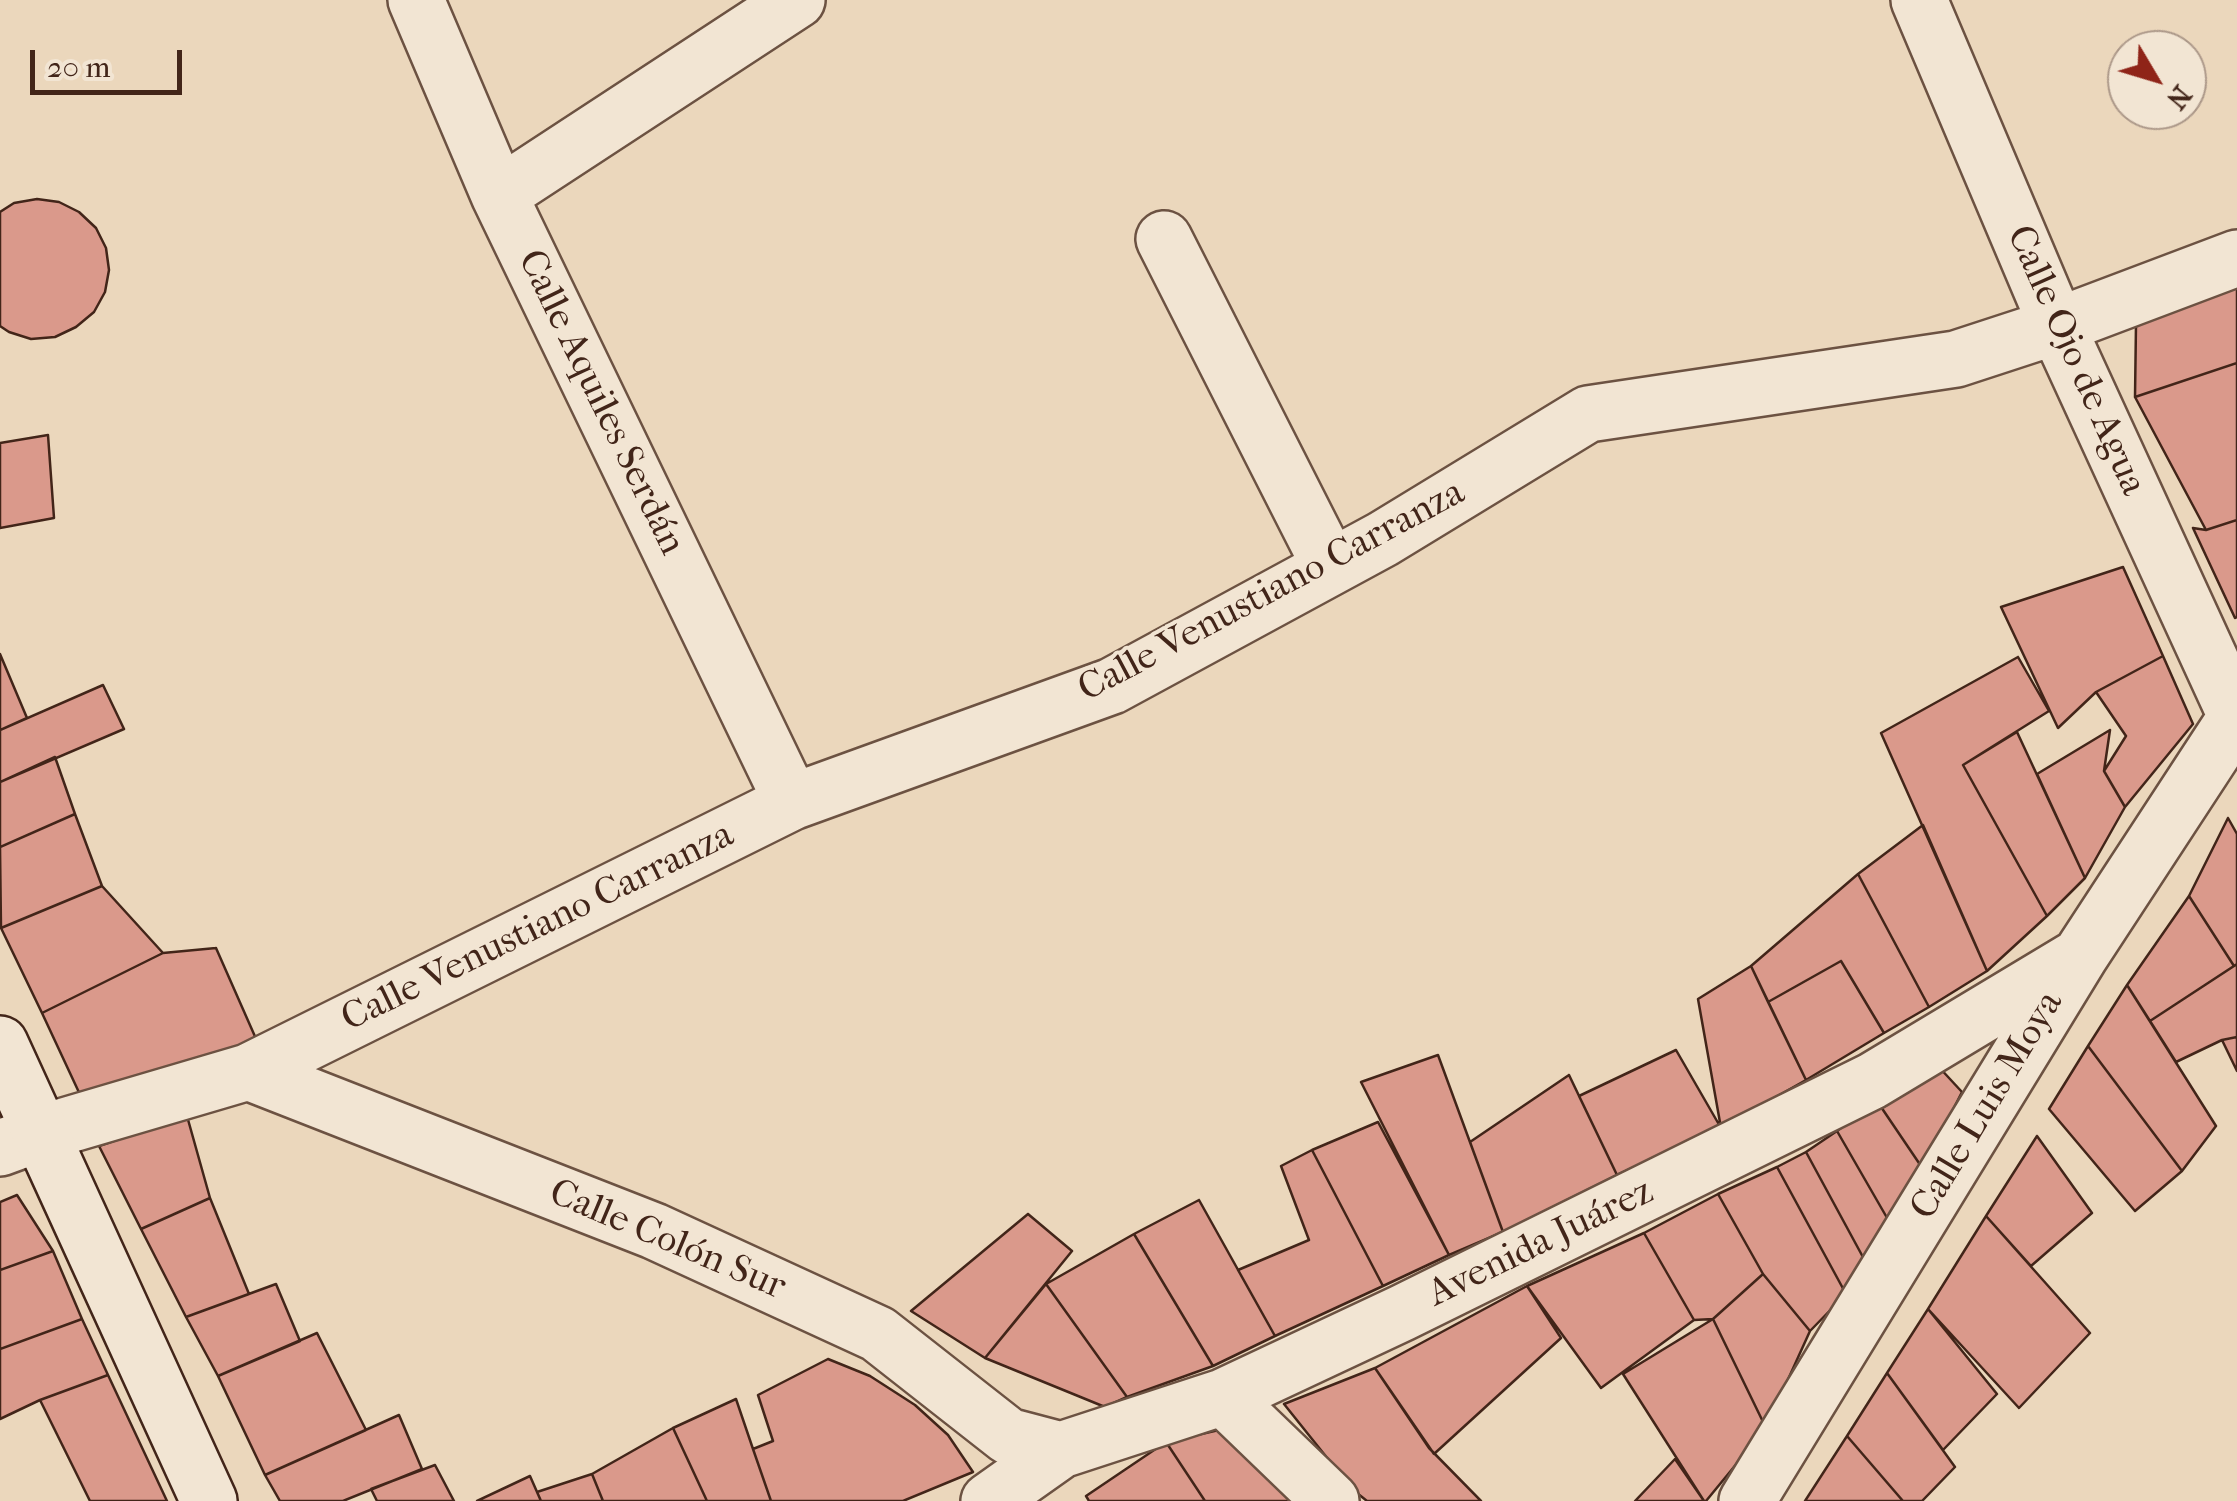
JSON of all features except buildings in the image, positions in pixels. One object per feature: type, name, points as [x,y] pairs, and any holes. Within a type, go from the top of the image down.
[{"type":"street","name":"Calle Aquiles Serdán","points":[[416,0],[499,194],[792,802]]},
{"type":"street","points":[[499,194],[798,0]]},
{"type":"street","name":"Calle Ojo de Agua","points":[[1919,0],[2057,326],[2237,717]]},
{"type":"street","points":[[1164,239],[1330,566]]},
{"type":"street","name":"Calle Venustiano Carranza","points":[[21,1140],[248,1072],[792,802],[1112,686],[1383,539],[1588,414],[1956,358],[2057,326],[2237,258]]},
{"type":"street","name":"Calle Luis Moya","points":[[1747,1501],[2080,956],[2237,717]]},
{"type":"street","name":"Avenida Juárez","points":[[990,1501],[1061,1450],[1222,1396],[1436,1296],[1872,1081],[2080,956]]},
{"type":"street","points":[[0,1044],[21,1140],[208,1501]]},
{"type":"street","name":"Calle Colón Sur","points":[[248,1072],[654,1230],[878,1334],[1008,1436],[1061,1450]]},
{"type":"street","points":[[1222,1396],[1331,1501]]}]
